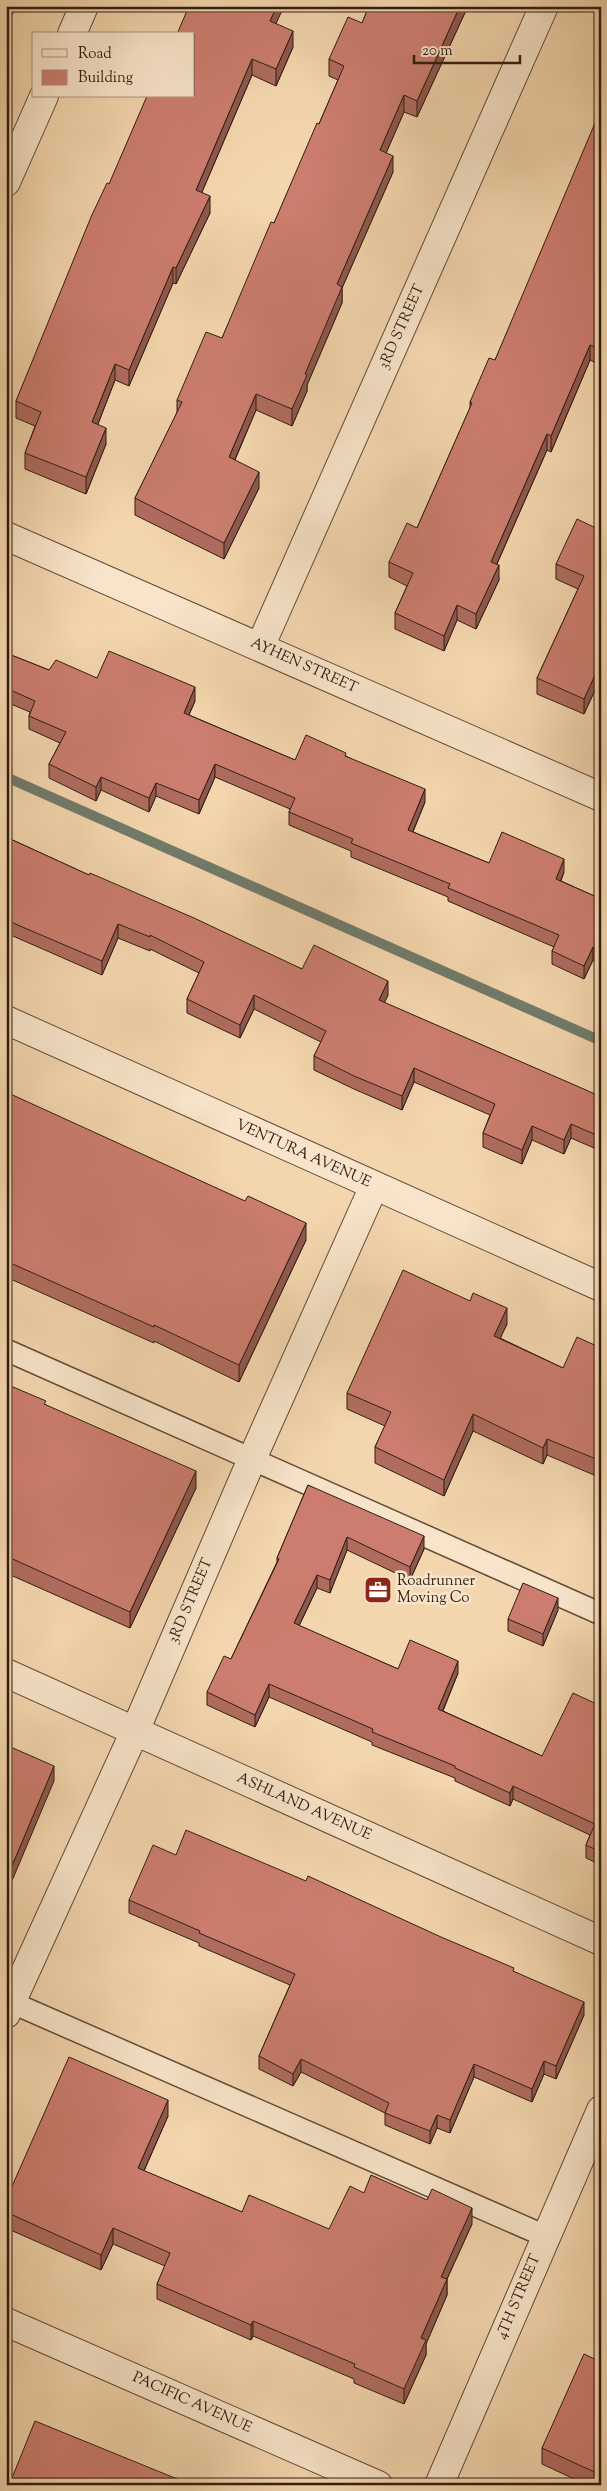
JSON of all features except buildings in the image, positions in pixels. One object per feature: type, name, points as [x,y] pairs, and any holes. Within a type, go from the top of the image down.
[{"type":"street","points":[[73,32],[84,6]]},
{"type":"street","name":"3RD STREET","points":[[260,647],[544,6]]},
{"type":"street","points":[[6,182],[43,98]]},
{"type":"street","name":"AYHEN STREET","points":[[6,536],[601,797]]},
{"type":"street","name":"VENTURA AVENUE","points":[[6,1020],[601,1286]]},
{"type":"street","name":"3RD STREET","points":[[8,2005],[135,1731],[252,1459],[374,1186]]},
{"type":"street","name":"ASHLAND AVENUE","points":[[6,1673],[601,1942]]},
{"type":"street","name":"4TH STREET","points":[[439,2485],[601,2110]]},
{"type":"street","name":"PACIFIC AVENUE","points":[[6,2322],[378,2485]]},
{"type":"lane","points":[[6,1350],[601,1614]]},
{"type":"lane","points":[[8,2005],[545,2236]]},
{"type":"waterway","points":[[6,777],[601,1041]]},
{"type":"place","name":"Roadrunner Moving Co","points":[[378,1590]]}]
